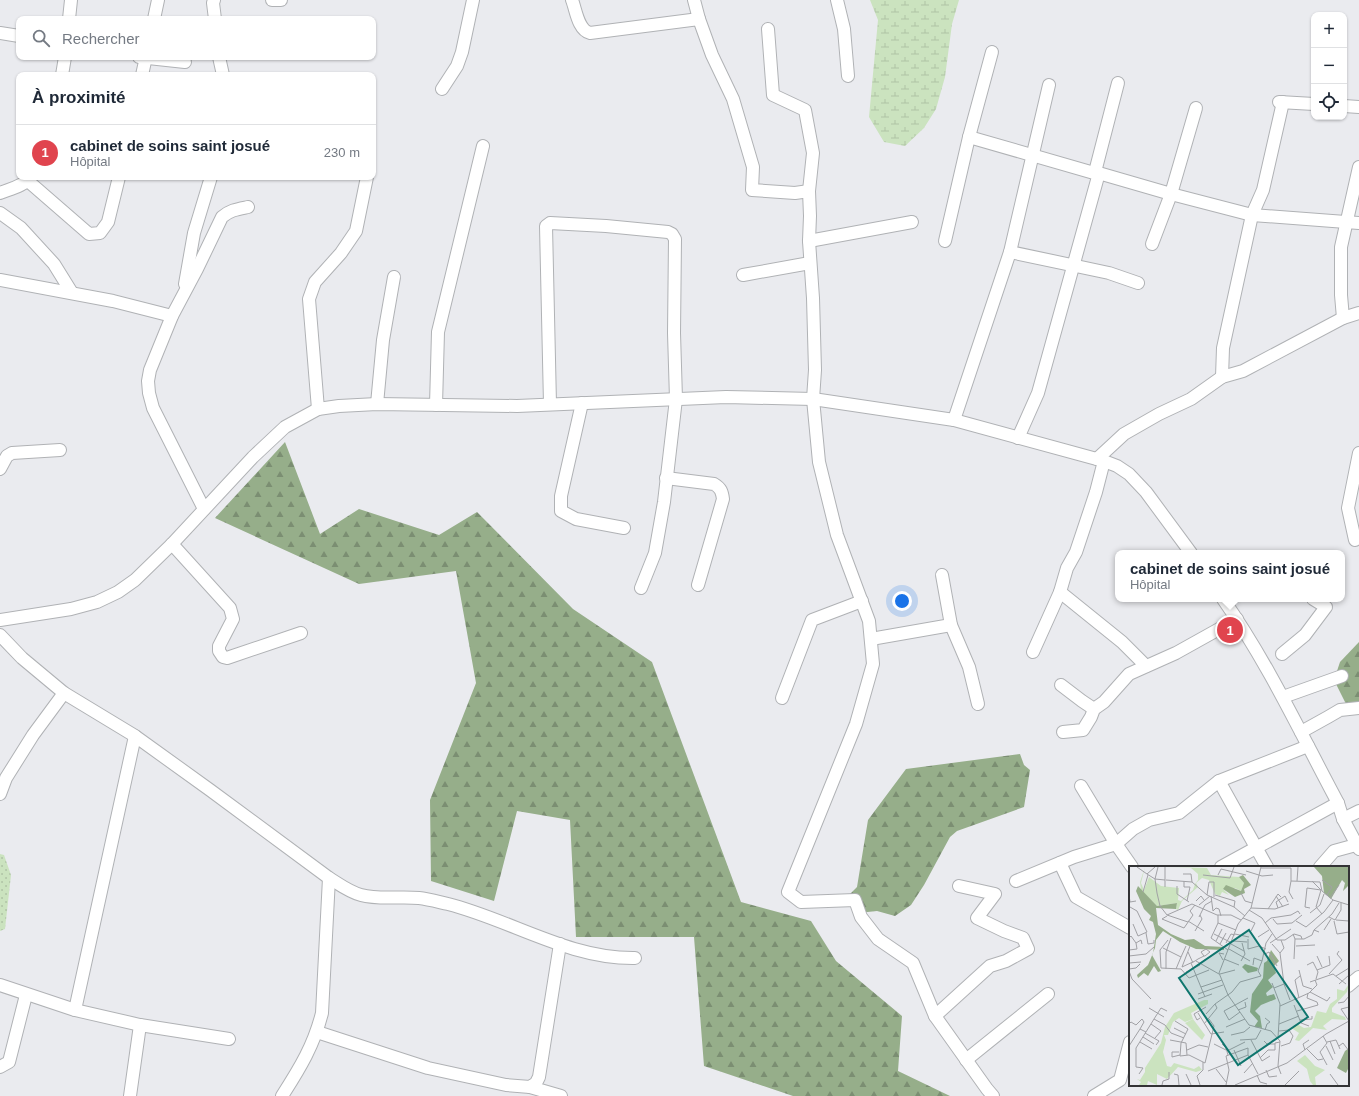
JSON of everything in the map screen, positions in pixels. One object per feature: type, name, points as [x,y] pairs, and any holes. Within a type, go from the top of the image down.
[{"type":"street","points":[[69,16],[71,0]]},
{"type":"street","points":[[155,16],[158,0]]},
{"type":"street","points":[[214,0],[215,16]]},
{"type":"street","points":[[272,0],[281,0]]},
{"type":"street","points":[[442,89],[457,66],[462,52],[473,0]]},
{"type":"street","points":[[572,0],[582,28],[590,34],[699,19]]},
{"type":"street","points":[[694,0],[712,55],[733,99],[753,167],[752,190],[795,193],[809,191]]},
{"type":"street","points":[[837,0],[844,29],[848,76]]},
{"type":"street","points":[[768,29],[773,94],[805,110],[813,153],[809,191],[809,241],[815,370],[813,399],[819,462],[837,535],[869,621],[873,664],[856,724],[788,892],[801,902],[855,900],[861,917],[878,938],[913,963],[935,1016],[992,1096]]},
{"type":"street","points":[[0,33],[16,36]]},
{"type":"street","points":[[945,241],[969,137],[992,52]]},
{"type":"street","points":[[62,72],[64,60]]},
{"type":"street","points":[[142,72],[143,60]]},
{"type":"street","points":[[168,60],[185,62]]},
{"type":"street","points":[[220,60],[222,72]]},
{"type":"street","points":[[1018,438],[1038,393],[1074,266],[1118,83]]},
{"type":"street","points":[[954,420],[1010,252],[1049,85]]},
{"type":"street","points":[[1222,377],[1223,348],[1252,215],[1263,190],[1281,102],[1311,104]]},
{"type":"street","points":[[1347,106],[1359,107]]},
{"type":"street","points":[[1152,244],[1171,194],[1196,108]]},
{"type":"street","points":[[969,137],[1171,194],[1252,215],[1353,223]]},
{"type":"street","points":[[436,405],[438,332],[483,146]]},
{"type":"street","points":[[1343,318],[1341,295],[1341,247],[1353,223],[1359,167]]},
{"type":"street","points":[[1058,263],[1077,244],[1082,220],[1096,173]]},
{"type":"street","points":[[0,193],[27,180]]},
{"type":"street","points":[[30,180],[89,234],[95,235],[100,233],[108,222],[118,180]]},
{"type":"street","points":[[183,298],[194,233],[210,180]]},
{"type":"street","points":[[318,409],[309,299],[315,282],[341,253],[356,231],[365,180]]},
{"type":"street","points":[[204,509],[153,408],[149,393],[148,381],[150,370],[172,316],[183,298],[222,217],[232,210],[248,207]]},
{"type":"street","points":[[0,213],[21,228],[54,264],[72,293]]},
{"type":"street","points":[[809,241],[912,222]]},
{"type":"street","points":[[550,404],[545,227],[547,224],[614,227],[668,232],[672,234],[675,239],[674,333],[676,399],[655,553],[641,588]]},
{"type":"street","points":[[1010,252],[1109,273],[1138,283]]},
{"type":"street","points":[[742,275],[810,263]]},
{"type":"street","points":[[377,404],[383,340],[394,277]]},
{"type":"street","points":[[0,280],[113,301],[172,316]]},
{"type":"street","points":[[1033,652],[1060,592],[1067,568],[1076,552],[1096,492],[1101,460],[1124,434],[1159,414],[1191,399],[1222,377],[1243,371],[1343,318],[1359,313]]},
{"type":"street","points":[[0,620],[71,609],[97,602],[118,592],[135,580],[172,544],[253,457],[285,427],[318,409],[339,406],[377,404],[516,406],[734,397],[813,399],[954,420],[1101,460],[1117,466],[1129,474],[1146,492],[1189,550]]},
{"type":"street","points":[[582,403],[561,496],[561,511],[576,519],[624,528]]},
{"type":"street","points":[[0,469],[7,456],[12,453],[60,450]]},
{"type":"street","points":[[1355,540],[1348,508],[1359,453]]},
{"type":"street","points":[[666,478],[714,484],[720,487],[722,491],[723,499],[698,585]]},
{"type":"street","points":[[172,544],[230,608],[233,614],[233,619],[220,646],[219,651],[223,657],[227,658],[301,633]]},
{"type":"street","points":[[942,574],[951,625],[969,667],[978,704]]},
{"type":"street","points":[[1060,592],[1122,642],[1146,666]]},
{"type":"street","points":[[782,698],[812,620],[862,601]]},
{"type":"street","points":[[1229,602],[1283,697],[1338,803],[1343,819],[1358,847],[1334,851],[1321,866]]},
{"type":"street","points":[[1282,654],[1305,635],[1326,607],[1318,602]]},
{"type":"street","points":[[1063,732],[1083,730],[1091,718],[1094,708],[1104,702],[1129,674],[1176,653],[1238,619]]},
{"type":"street","points":[[871,639],[951,625]]},
{"type":"street","points":[[0,635],[22,658],[64,693],[135,736],[329,878],[360,895],[372,897],[419,898],[448,904],[482,914],[560,944],[608,956],[635,958]]},
{"type":"street","points":[[1283,697],[1342,676]]},
{"type":"street","points":[[1061,685],[1082,702],[1094,708]]},
{"type":"street","points":[[0,794],[6,778],[33,735],[64,693]]},
{"type":"street","points":[[1301,732],[1340,710],[1359,708]]},
{"type":"street","points":[[75,1010],[135,736]]},
{"type":"street","points":[[1016,881],[1074,857],[1116,844],[1133,829],[1149,820],[1179,813],[1219,781],[1308,746]]},
{"type":"street","points":[[1219,781],[1266,866]]},
{"type":"street","points":[[1081,786],[1116,844],[1131,866]]},
{"type":"street","points":[[1223,866],[1338,803]]},
{"type":"street","points":[[1343,819],[1359,811]]},
{"type":"street","points":[[1060,863],[1076,897],[1129,927]]},
{"type":"street","points":[[282,1096],[300,1069],[317,1032],[322,1013],[329,878]]},
{"type":"street","points":[[935,1016],[990,966],[1006,961],[1028,949],[1023,938],[1004,931],[978,918],[995,894],[959,886]]},
{"type":"street","points":[[530,1087],[536,1083],[539,1077],[560,944]]},
{"type":"street","points":[[1349,985],[1359,977]]},
{"type":"street","points":[[0,986],[75,1010],[140,1025],[229,1039]]},
{"type":"street","points":[[0,1067],[9,1062],[26,994]]},
{"type":"street","points":[[966,1060],[1048,994]]},
{"type":"street","points":[[130,1096],[140,1025]]},
{"type":"street","points":[[317,1032],[428,1068],[506,1085],[530,1087],[561,1096]]},
{"type":"street","points":[[1094,1096],[1120,1080],[1129,1046]]},
{"type":"green space","points":[[870,0],[959,0],[952,24],[945,77],[936,109],[924,128],[905,146],[884,142],[869,117],[878,20]]},
{"type":"green space","points":[[285,442],[320,534],[359,509],[439,535],[477,512],[573,609],[652,662],[741,902],[811,921],[836,961],[902,1016],[898,1071],[950,1096],[793,1096],[704,1066],[694,937],[576,937],[570,820],[517,811],[494,901],[431,881],[430,800],[476,683],[456,571],[359,584],[215,518]]},
{"type":"green space","points":[[1359,642],[1359,706],[1348,708],[1334,680],[1340,662]]},
{"type":"green space","points":[[1020,754],[1024,765],[1030,770],[1024,807],[957,831],[950,837],[924,885],[911,905],[895,916],[877,911],[858,913],[844,900],[857,887],[868,820],[906,769]]},
{"type":"green space","points":[[0,854],[4,855],[11,875],[5,929],[0,931]]},
{"type":"place","name":"cabinet de soins saint josué","points":[[1230,630]]}]
